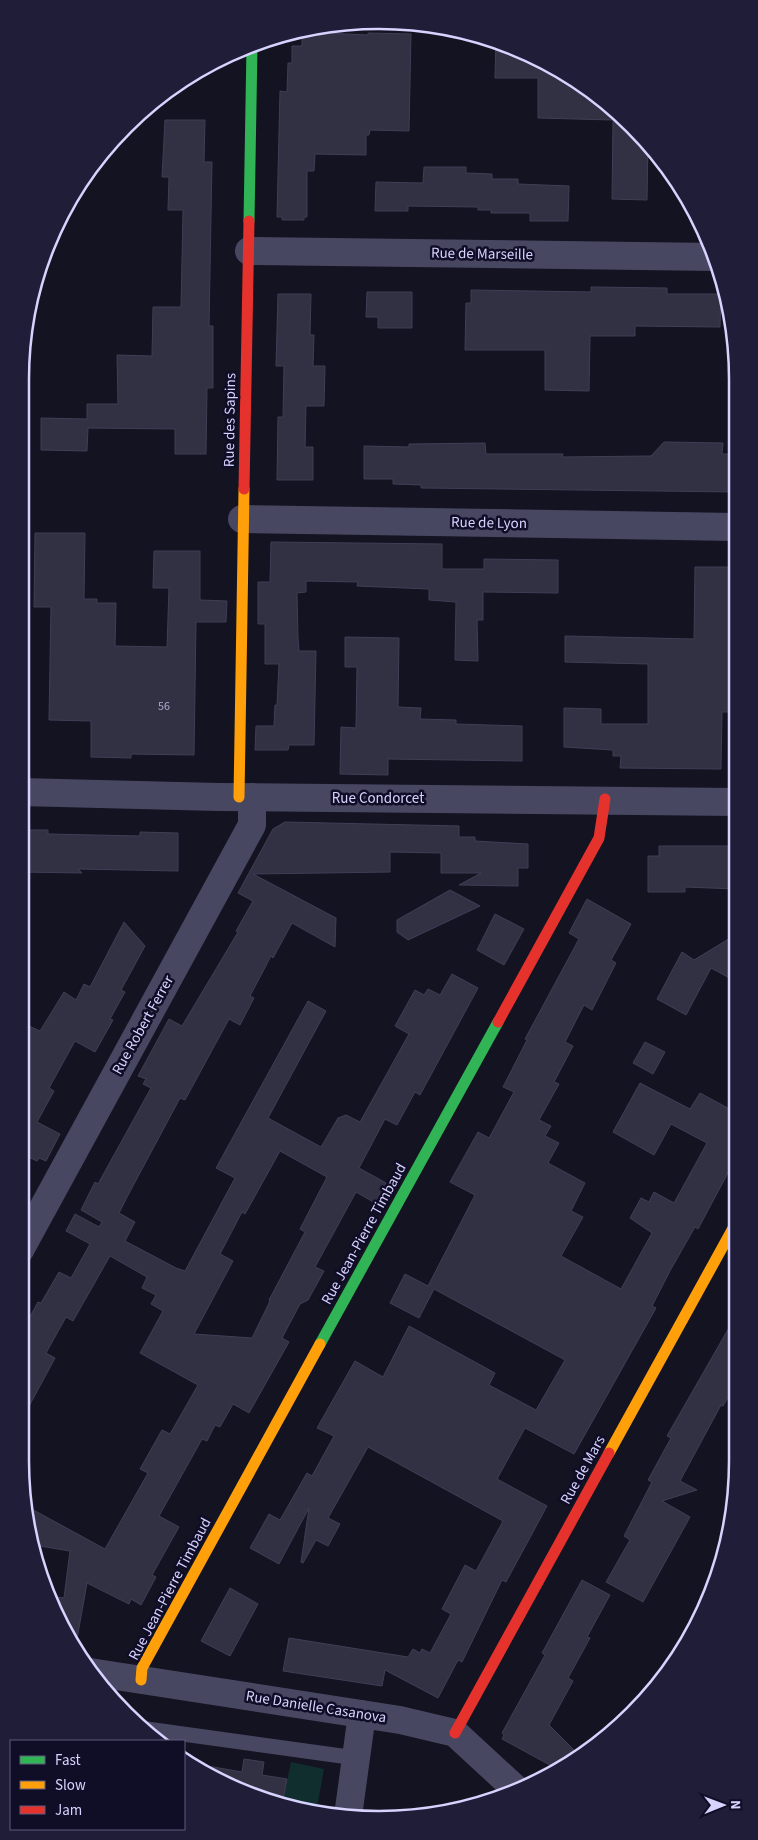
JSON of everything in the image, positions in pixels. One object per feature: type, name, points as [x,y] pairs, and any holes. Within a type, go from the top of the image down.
[{"type":"street","name":"Rue des Sapins","points":[[246,797],[242,520],[252,52]]},
{"type":"street","name":"Rue de Marseille","points":[[249,250],[708,257]]},
{"type":"street","name":"Rue de Lyon","points":[[242,520],[729,527]]},
{"type":"street","name":"Rue Condorcet","points":[[29,792],[246,797],[605,799],[729,802]]},
{"type":"street","name":"Rue Robert Ferrer","points":[[29,1233],[252,824],[246,797]]},
{"type":"street","name":"Rue Jean-Pierre Timbaud","points":[[141,1680],[142,1668],[599,838],[605,799]]},
{"type":"street","name":"Rue de Mars","points":[[455,1733],[729,1235]]},
{"type":"street","name":"Rue Danielle Casanova","points":[[101,1674],[400,1720],[455,1733],[512,1785]]},
{"type":"street","points":[[349,1810],[362,1714]]},
{"type":"lane","points":[[154,1729],[356,1758]]},
{"type":"green space","points":[[291,1762],[324,1769],[317,1806],[284,1798]]},
{"type":"building","points":[[325,33],[411,34],[409,131],[370,130],[369,135],[366,135],[366,155],[315,154],[314,171],[307,171],[307,217],[304,217],[304,220],[282,220],[282,217],[277,217],[280,91],[287,92],[288,63],[292,63],[292,46],[302,46],[302,37]]},
{"type":"building","points":[[496,48],[534,65],[574,88],[592,101],[627,131],[648,155],[647,200],[612,199],[613,120],[538,118],[538,78],[495,78]]},
{"type":"building","points":[[165,120],[205,120],[204,162],[212,162],[209,326],[213,326],[213,388],[207,388],[206,454],[175,454],[175,429],[88,428],[87,451],[41,450],[41,418],[87,419],[87,404],[118,404],[117,355],[152,356],[153,307],[181,307],[183,210],[168,210],[169,177],[162,177]]},
{"type":"building","points":[[424,167],[466,167],[466,173],[492,174],[492,179],[518,179],[518,184],[569,186],[568,221],[530,221],[530,213],[491,213],[491,210],[478,210],[478,207],[408,206],[408,211],[375,211],[376,182],[423,183]]},
{"type":"building","points":[[591,287],[667,288],[667,294],[719,294],[721,302],[720,327],[635,326],[635,336],[590,336],[589,391],[545,390],[545,350],[465,350],[466,303],[471,303],[471,290],[591,292]]},
{"type":"building","points":[[367,292],[412,292],[412,328],[378,328],[378,317],[366,317]]},
{"type":"building","points":[[278,294],[311,294],[310,335],[314,335],[313,366],[325,366],[324,406],[306,406],[305,447],[313,447],[313,480],[277,480],[278,417],[283,417],[284,366],[276,366]]},
{"type":"building","points":[[664,442],[723,443],[722,454],[729,454],[729,492],[421,488],[421,485],[393,484],[393,479],[364,479],[364,446],[409,447],[409,444],[485,443],[486,454],[563,454],[562,457],[651,456]]},
{"type":"building","points":[[35,533],[85,533],[84,599],[97,599],[97,603],[116,603],[115,646],[167,647],[169,588],[153,588],[154,551],[200,551],[200,600],[227,601],[226,622],[196,622],[194,755],[131,754],[131,758],[91,757],[91,721],[49,720],[51,607],[34,607]]},
{"type":"building","points":[[271,542],[442,544],[442,569],[484,569],[484,559],[558,560],[558,593],[483,592],[483,620],[477,620],[478,661],[455,660],[456,602],[429,600],[429,589],[357,586],[358,582],[306,581],[306,592],[297,593],[298,638],[299,651],[316,651],[314,745],[289,745],[288,750],[255,750],[256,726],[274,726],[275,705],[277,705],[279,664],[265,664],[265,624],[258,624],[258,582],[270,582]]},
{"type":"building","points":[[695,567],[729,567],[729,712],[722,712],[721,769],[620,768],[621,756],[613,756],[613,750],[564,747],[564,708],[601,709],[601,724],[648,724],[648,664],[565,662],[565,636],[694,639]]},
{"type":"building","points":[[345,637],[399,638],[398,707],[421,708],[420,719],[456,720],[456,724],[522,726],[522,761],[388,759],[388,775],[340,774],[341,727],[356,728],[357,667],[345,667]]},
{"type":"building","points":[[285,822],[459,826],[459,837],[475,837],[475,841],[528,844],[528,868],[518,868],[518,886],[459,885],[481,873],[441,873],[441,853],[390,852],[390,872],[253,874],[336,918],[335,947],[292,923],[273,958],[271,956],[250,996],[254,998],[240,1025],[229,1019],[185,1100],[180,1098],[119,1213],[135,1222],[125,1241],[176,1268],[185,1271],[235,1178],[216,1168],[308,1001],[326,1011],[268,1118],[321,1147],[338,1118],[346,1115],[360,1122],[409,1034],[395,1026],[415,990],[424,995],[428,989],[440,995],[452,974],[478,988],[420,1095],[415,1092],[397,1125],[385,1119],[359,1168],[386,1183],[375,1203],[356,1192],[315,1267],[324,1271],[308,1300],[300,1304],[282,1338],[289,1342],[249,1413],[233,1404],[220,1427],[215,1425],[207,1441],[202,1439],[159,1516],[179,1527],[152,1575],[156,1577],[141,1605],[131,1599],[129,1604],[87,1583],[77,1638],[56,1597],[64,1598],[70,1551],[39,1546],[32,1509],[105,1549],[148,1473],[140,1469],[162,1430],[170,1434],[198,1385],[140,1353],[163,1311],[151,1304],[156,1295],[142,1288],[147,1277],[110,1256],[73,1321],[66,1317],[46,1353],[55,1358],[29,1406],[29,1318],[38,1302],[41,1303],[59,1272],[71,1278],[90,1244],[66,1231],[75,1214],[99,1227],[102,1222],[81,1210],[95,1182],[98,1184],[151,1088],[143,1084],[146,1079],[138,1076],[169,1019],[182,1026],[238,932],[236,931],[253,901],[238,893],[273,829]],"holes":[[[280,1151],[327,1177],[300,1229],[305,1232],[269,1300],[252,1338],[194,1334],[233,1261],[220,1254],[242,1212],[245,1214]]]},
{"type":"building","points":[[29,830],[48,830],[48,834],[140,836],[140,832],[178,833],[178,871],[78,869],[82,873],[29,872]]},
{"type":"building","points":[[659,846],[729,846],[729,889],[685,887],[685,892],[648,892],[648,856],[659,856]]},
{"type":"building","points":[[450,890],[480,906],[408,940],[397,932],[397,920]]},
{"type":"building","points":[[587,899],[631,924],[611,960],[616,963],[592,1010],[584,1005],[565,1042],[573,1046],[554,1082],[559,1084],[539,1120],[551,1126],[545,1136],[559,1143],[548,1163],[585,1183],[571,1211],[583,1217],[561,1256],[621,1289],[652,1233],[630,1218],[641,1198],[649,1202],[654,1192],[674,1203],[707,1143],[671,1124],[654,1155],[613,1132],[640,1083],[690,1109],[700,1093],[729,1109],[729,1171],[698,1229],[695,1227],[671,1269],[652,1306],[656,1308],[574,1454],[525,1428],[497,1479],[547,1506],[506,1582],[502,1580],[462,1662],[458,1660],[438,1698],[385,1670],[382,1686],[283,1671],[289,1638],[408,1657],[413,1649],[420,1653],[422,1649],[430,1653],[451,1614],[442,1609],[465,1565],[476,1571],[503,1521],[368,1447],[328,1518],[340,1524],[328,1546],[316,1540],[303,1563],[301,1562],[309,1508],[279,1564],[250,1548],[269,1514],[280,1520],[307,1473],[312,1476],[334,1436],[317,1428],[355,1361],[383,1377],[409,1326],[495,1373],[489,1385],[536,1410],[565,1360],[434,1289],[419,1318],[390,1303],[405,1274],[428,1286],[475,1195],[450,1182],[478,1132],[489,1138],[514,1092],[503,1087],[527,1040],[525,1039],[579,939],[569,933]]},
{"type":"building","points":[[495,914],[524,929],[504,965],[477,950]]},
{"type":"building","points":[[124,922],[145,946],[121,990],[125,992],[110,1019],[113,1020],[95,1052],[75,1041],[49,1088],[54,1091],[37,1122],[60,1134],[46,1161],[39,1158],[37,1161],[29,1157],[29,1026],[40,1031],[64,992],[76,1000],[84,984],[90,987]]},
{"type":"building","points":[[729,939],[729,978],[711,968],[686,1015],[657,999],[682,952],[694,960]]},
{"type":"building","points":[[645,1042],[665,1052],[653,1074],[633,1063]]},
{"type":"building","points":[[729,1328],[729,1396],[723,1406],[721,1405],[680,1481],[697,1490],[662,1501],[690,1517],[643,1602],[606,1582],[630,1540],[624,1536],[652,1482],[648,1480],[671,1438],[667,1436]]},
{"type":"building","points":[[582,1580],[610,1595],[587,1637],[590,1638],[568,1678],[573,1681],[549,1725],[575,1751],[551,1766],[502,1739],[504,1735],[502,1733],[545,1655],[542,1653]]},
{"type":"building","points":[[230,1588],[258,1604],[230,1656],[201,1641]]},
{"type":"building","points":[[244,1759],[264,1762],[262,1775],[287,1779],[283,1798],[245,1785],[208,1766],[242,1772]]},
{"type":"traffic: fast","points":[[249,221],[252,52]]},
{"type":"traffic: fast","points":[[320,1344],[498,1022]]},
{"type":"traffic: slow","points":[[239,797],[244,489]]},
{"type":"traffic: slow","points":[[609,1453],[729,1236]]},
{"type":"traffic: slow","points":[[141,1680],[142,1668],[320,1344]]},
{"type":"traffic: jam","points":[[244,489],[249,221]]},
{"type":"traffic: jam","points":[[498,1022],[599,838],[605,799]]},
{"type":"traffic: jam","points":[[455,1733],[609,1453]]}]
